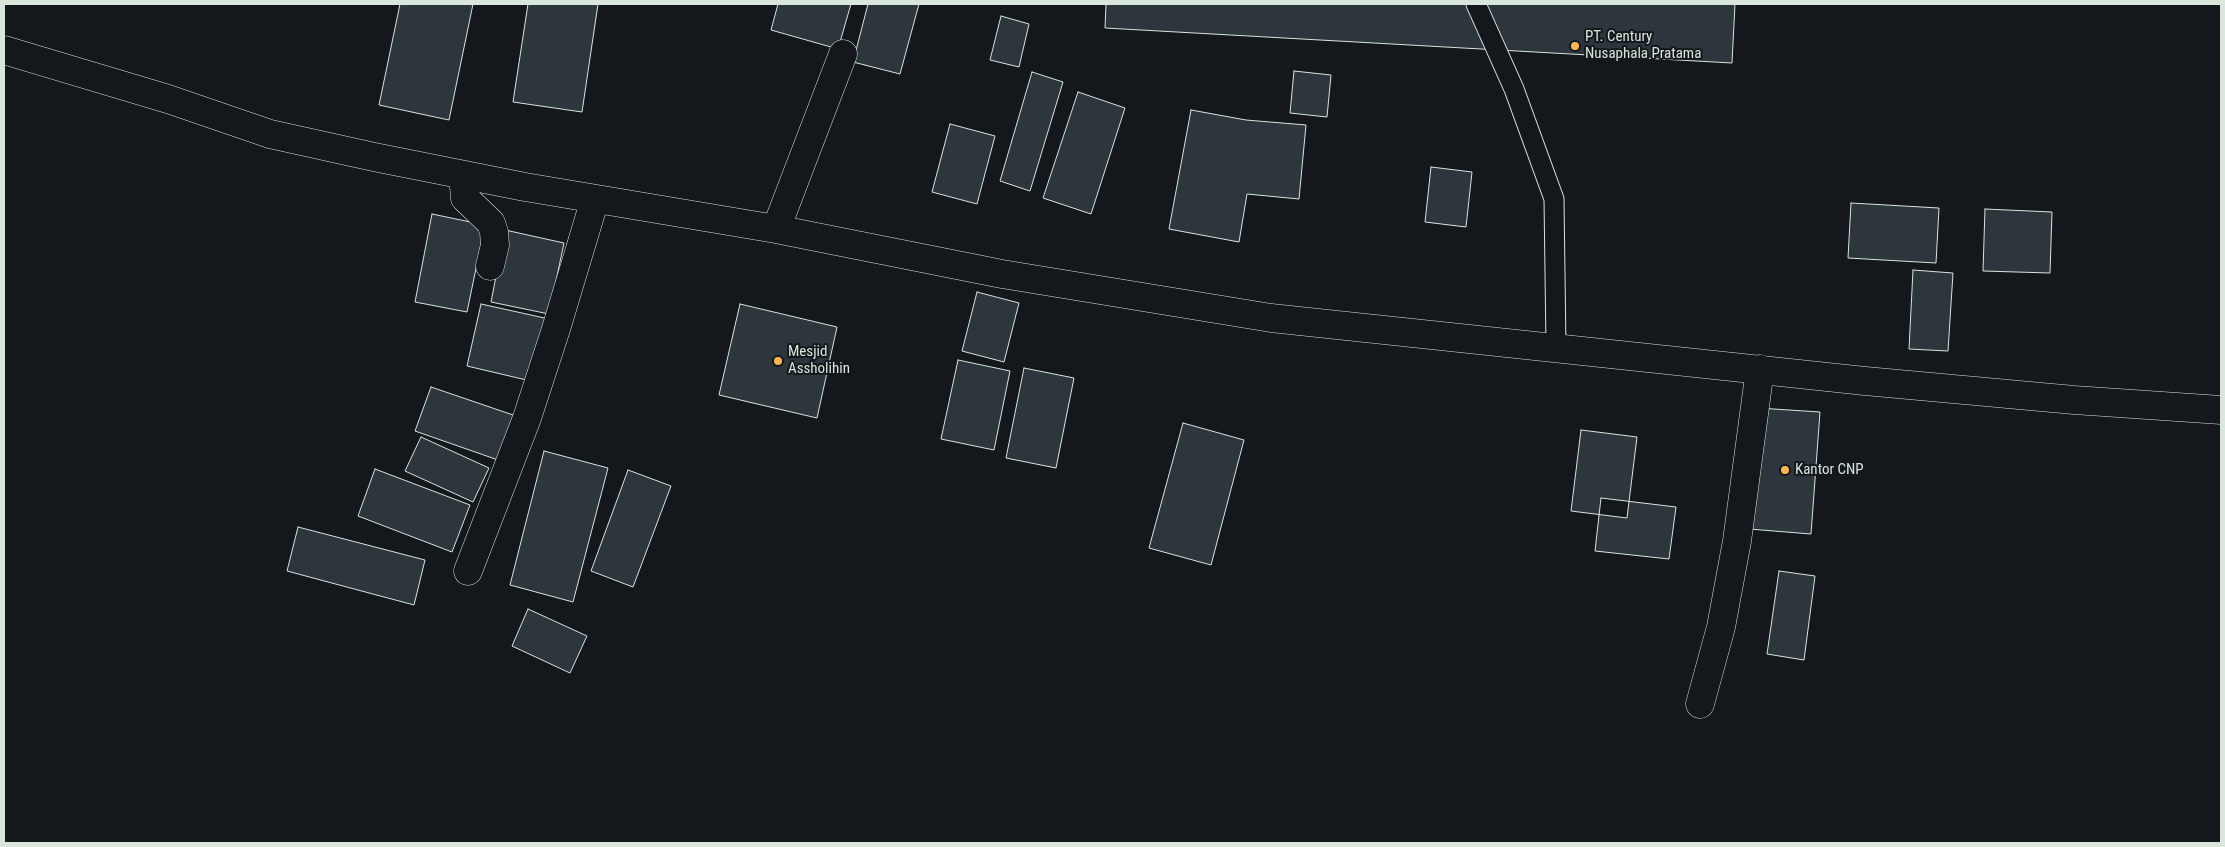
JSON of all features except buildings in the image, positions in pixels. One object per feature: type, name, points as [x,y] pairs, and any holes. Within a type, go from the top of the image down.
[{"type":"street","points":[[4,50],[84,76],[168,99],[270,134],[463,175],[776,229],[1002,274],[1270,318],[2074,400],[2221,410]]},
{"type":"street","points":[[776,229],[843,54]]},
{"type":"street","points":[[463,175],[465,198],[491,223],[494,232],[494,245],[490,266]]},
{"type":"street","points":[[468,571],[527,418],[556,329],[594,199]]},
{"type":"street","points":[[1700,704],[1721,627],[1733,560],[1760,369]]},
{"type":"lane","points":[[1476,4],[1514,89],[1554,200],[1556,347]]},
{"type":"place","name":"PT. Century Nusaphala Pratama","points":[[1575,46]]},
{"type":"place","name":"Mesjid Assholihin","points":[[778,361]]},
{"type":"place","name":"Kantor CNP","points":[[1785,470]]}]
